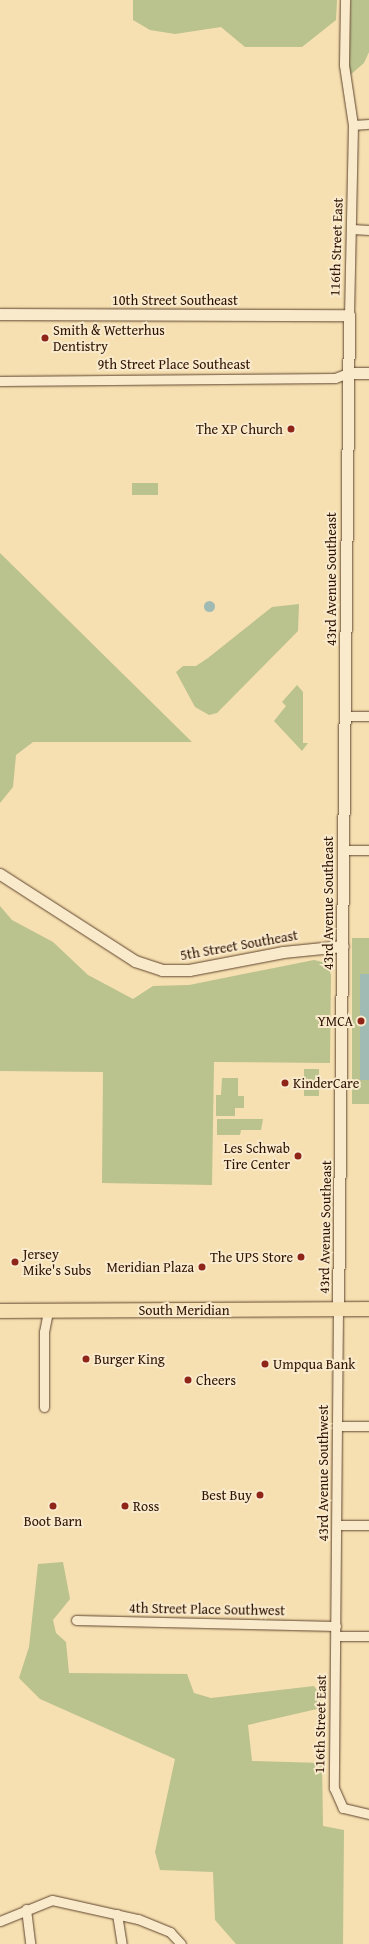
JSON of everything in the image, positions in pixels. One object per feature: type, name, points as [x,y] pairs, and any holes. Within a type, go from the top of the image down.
[{"type":"main road","name":"South Meridian","points":[[0,1311],[369,1310]]},
{"type":"street","name":"116th Street East","points":[[345,0],[344,65],[353,125],[347,496]]},
{"type":"street","points":[[353,125],[369,124]]},
{"type":"street","points":[[352,229],[369,230]]},
{"type":"street","name":"10th Street Southeast","points":[[0,314],[349,315]]},
{"type":"street","points":[[348,373],[369,373]]},
{"type":"street","name":"9th Street Place Southeast","points":[[0,381],[335,378],[348,373]]},
{"type":"street","name":"43rd Avenue Southeast","points":[[338,1309],[347,496]]},
{"type":"street","points":[[345,716],[369,716]]},
{"type":"street","points":[[344,850],[369,850]]},
{"type":"street","name":"5th Street Southeast","points":[[0,874],[135,961],[162,970],[205,968],[290,951],[343,946]]},
{"type":"street","name":"43rd Avenue Southwest","points":[[336,1636],[338,1309]]},
{"type":"street","points":[[44,1407],[44,1332],[48,1311]]},
{"type":"street","points":[[338,1426],[369,1426]]},
{"type":"street","points":[[337,1525],[369,1525]]},
{"type":"street","name":"4th Street Place Southwest","points":[[76,1620],[336,1626]]},
{"type":"street","name":"116th Street East","points":[[336,1636],[334,1788],[337,1801],[345,1809],[369,1814]]},
{"type":"street","points":[[336,1636],[369,1636]]},
{"type":"street","points":[[0,1921],[26,1909],[52,1900],[117,1914],[170,1932],[181,1944]]},
{"type":"street","points":[[26,1909],[30,1944]]},
{"type":"street","points":[[117,1914],[122,1944]]},
{"type":"green space","points":[[133,0],[337,0],[336,20],[302,47],[245,47],[221,27],[175,34],[150,30],[133,20]]},
{"type":"green space","points":[[351,0],[369,0],[369,52],[364,63],[349,76]]},
{"type":"green space","points":[[132,483],[158,483],[158,495],[132,495]]},
{"type":"green space","points":[[0,553],[192,742],[33,742],[16,755],[13,787],[0,803]]},
{"type":"green space","points":[[299,604],[298,631],[217,713],[209,715],[195,707],[176,672],[183,666],[196,666],[208,658],[272,607]]},
{"type":"green space","points":[[297,685],[303,692],[303,743],[308,743],[302,751],[274,721],[286,706],[282,702]]},
{"type":"green space","points":[[0,906],[12,920],[53,942],[88,975],[133,999],[153,986],[189,985],[314,960],[327,963],[331,975],[330,1063],[214,1062],[212,1185],[102,1183],[103,1072],[0,1071]]},
{"type":"green space","name":"YMCA","points":[[352,938],[369,938],[369,1104],[352,1104]]},
{"type":"green space","points":[[304,1069],[319,1069],[319,1096],[304,1096]]},
{"type":"green space","points":[[222,1078],[238,1078],[238,1096],[244,1096],[244,1108],[235,1108],[235,1116],[216,1116],[216,1095],[221,1095]]},
{"type":"green space","points":[[217,1119],[263,1119],[261,1130],[241,1130],[240,1135],[217,1135]]},
{"type":"green space","points":[[63,1562],[70,1599],[53,1620],[56,1633],[66,1642],[69,1673],[187,1674],[194,1693],[211,1698],[314,1686],[322,1698],[317,1709],[248,1725],[252,1761],[322,1763],[323,1826],[344,1830],[343,1944],[236,1944],[215,1920],[213,1872],[160,1870],[155,1852],[175,1759],[40,1699],[19,1678],[29,1647],[38,1564]]},
{"type":"water","points":[[207,601],[211,601],[213,602],[213,610],[207,611],[204,608],[204,604]]},
{"type":"water","points":[[360,974],[369,974],[369,1080],[360,1080]]},
{"type":"place","name":"Smith & Wetterhus Dentistry","points":[[45,338]]},
{"type":"place","name":"The XP Church","points":[[291,429]]},
{"type":"place","name":"YMCA","points":[[361,1021]]},
{"type":"place","name":"KinderCare","points":[[285,1083]]},
{"type":"place","name":"Les Schwab Tire Center","points":[[298,1156]]},
{"type":"place","name":"The UPS Store","points":[[301,1257]]},
{"type":"place","name":"Jersey Mike's Subs","points":[[15,1262]]},
{"type":"place","name":"Meridian Plaza","points":[[202,1267]]},
{"type":"place","name":"Burger King","points":[[86,1359]]},
{"type":"place","name":"Umpqua Bank","points":[[265,1364]]},
{"type":"place","name":"Cheers","points":[[188,1380]]},
{"type":"place","name":"Best Buy","points":[[260,1495]]},
{"type":"place","name":"Boot Barn","points":[[53,1506]]},
{"type":"place","name":"Ross","points":[[125,1506]]}]
